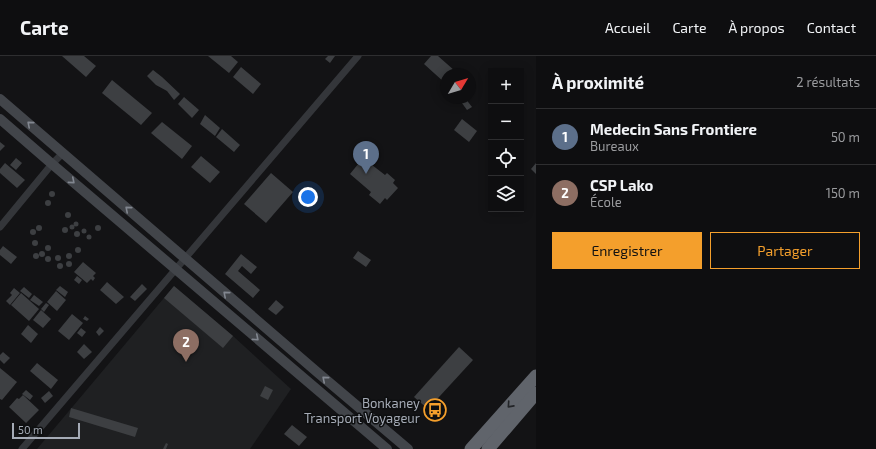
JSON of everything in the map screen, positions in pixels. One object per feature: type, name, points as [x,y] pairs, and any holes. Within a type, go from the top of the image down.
[{"type":"highway","points":[[471,449],[536,376]]},
{"type":"highway","points":[[488,449],[536,393]]},
{"type":"main road","points":[[0,99],[408,449]]},
{"type":"main road","points":[[0,119],[360,428],[387,449]]},
{"type":"street","points":[[22,449],[358,56]]},
{"type":"street","points":[[0,227],[62,153]]},
{"type":"shaded area","points":[[174,286],[233,336],[291,389],[250,449],[37,449]]},
{"type":"building","points":[[62,56],[84,56],[96,66],[86,77]]},
{"type":"building","points":[[208,56],[231,56],[238,62],[229,73]]},
{"type":"building","points":[[328,56],[335,56],[330,63],[325,59]]},
{"type":"building","points":[[431,56],[438,56],[452,68],[440,68],[440,78],[424,64]]},
{"type":"building","points":[[241,67],[261,84],[253,94],[233,77]]},
{"type":"building","points":[[153,70],[180,94],[174,100],[167,91],[156,85],[147,76]]},
{"type":"building","points":[[112,80],[152,113],[141,125],[102,93]]},
{"type":"building","points":[[184,97],[199,110],[192,118],[178,104]]},
{"type":"building","points":[[463,104],[470,104],[472,107],[467,110]]},
{"type":"building","points":[[205,115],[220,128],[215,136],[200,124]]},
{"type":"building","points":[[462,119],[477,131],[469,142],[454,130]]},
{"type":"building","points":[[162,122],[192,146],[182,159],[151,133]]},
{"type":"building","points":[[222,129],[240,145],[234,152],[216,137]]},
{"type":"building","points":[[0,142],[5,146],[0,151]]},
{"type":"building","points":[[201,156],[220,172],[210,183],[191,167]]},
{"type":"building","points":[[16,158],[22,163],[16,170],[10,165]]},
{"type":"building","points":[[363,158],[385,175],[387,173],[395,180],[393,183],[398,188],[387,200],[385,198],[380,204],[369,195],[371,192],[350,174]]},
{"type":"building","points":[[5,163],[25,180],[17,188],[0,173],[0,169]]},
{"type":"building","points":[[536,163],[536,174],[531,169]]},
{"type":"building","points":[[271,173],[293,192],[266,223],[244,204]]},
{"type":"building","points":[[52,191],[55,194],[52,197],[49,194]]},
{"type":"building","points":[[48,200],[51,203],[48,206],[45,203]]},
{"type":"building","points":[[68,212],[71,215],[68,218],[65,215]]},
{"type":"building","points":[[76,221],[79,224],[76,227],[73,224]]},
{"type":"building","points":[[39,225],[42,228],[39,231],[36,228]]},
{"type":"building","points":[[70,225],[74,225],[74,229],[70,229]]},
{"type":"building","points":[[98,225],[101,228],[98,231],[95,228]]},
{"type":"building","points":[[65,227],[68,230],[65,233],[62,230]]},
{"type":"building","points":[[84,228],[87,231],[84,234],[81,231]]},
{"type":"building","points":[[33,229],[36,232],[33,235],[30,232]]},
{"type":"building","points":[[77,231],[80,234],[77,237],[74,234]]},
{"type":"building","points":[[89,234],[92,237],[89,240],[86,237]]},
{"type":"building","points":[[35,240],[38,243],[35,246],[32,243]]},
{"type":"building","points":[[48,245],[51,248],[48,251],[45,248]]},
{"type":"building","points":[[3,246],[17,257],[11,264],[0,255],[0,250]]},
{"type":"building","points":[[78,247],[81,250],[78,253],[75,250]]},
{"type":"building","points":[[42,251],[45,254],[42,257],[39,254]]},
{"type":"building","points":[[358,251],[371,260],[366,267],[353,258]]},
{"type":"building","points":[[36,253],[39,256],[36,259],[33,256]]},
{"type":"building","points":[[69,253],[72,256],[69,259],[66,256]]},
{"type":"building","points":[[241,254],[257,267],[251,274],[242,266],[238,271],[260,290],[253,298],[225,274]]},
{"type":"building","points":[[58,255],[61,258],[58,261],[55,258]]},
{"type":"building","points":[[48,256],[51,259],[48,262],[45,259]]},
{"type":"building","points":[[69,261],[72,264],[69,267],[66,264]]},
{"type":"building","points":[[83,262],[96,273],[93,276],[95,278],[93,281],[91,279],[87,283],[74,272]]},
{"type":"building","points":[[60,263],[63,266],[60,269],[57,266]]},
{"type":"building","points":[[77,276],[82,280],[79,284],[74,280]]},
{"type":"building","points":[[107,282],[124,297],[116,304],[100,290]]},
{"type":"building","points":[[142,284],[147,289],[135,301],[130,297]]},
{"type":"building","points":[[60,286],[68,292],[65,297],[56,290]]},
{"type":"building","points":[[174,286],[233,336],[223,348],[164,298]]},
{"type":"building","points":[[24,287],[32,294],[29,298],[20,291]]},
{"type":"building","points":[[14,288],[20,293],[10,305],[6,301],[12,295],[10,293]]},
{"type":"building","points":[[56,291],[66,300],[57,311],[47,302]]},
{"type":"building","points":[[21,293],[39,309],[29,321],[11,305]]},
{"type":"building","points":[[34,295],[43,302],[39,306],[30,300]]},
{"type":"building","points":[[276,300],[284,307],[276,315],[268,309]]},
{"type":"building","points":[[46,303],[49,305],[44,312],[41,309]]},
{"type":"building","points":[[41,310],[51,319],[43,328],[33,320]]},
{"type":"building","points":[[72,314],[83,323],[69,340],[58,331]]},
{"type":"building","points":[[85,316],[89,319],[87,321],[83,319]]},
{"type":"building","points":[[28,325],[38,334],[31,343],[21,334]]},
{"type":"building","points":[[100,327],[104,331],[99,336],[96,332]]},
{"type":"building","points":[[81,328],[86,332],[82,337],[77,333]]},
{"type":"building","points":[[84,344],[92,352],[84,359],[77,352]]},
{"type":"building","points":[[459,347],[473,360],[428,409],[414,397]]},
{"type":"building","points":[[3,352],[10,358],[4,364],[0,360],[0,355]]},
{"type":"building","points":[[37,363],[58,380],[51,389],[30,371]]},
{"type":"building","points":[[0,368],[17,382],[2,400],[0,399]]},
{"type":"building","points":[[265,386],[273,390],[268,400],[260,396]]},
{"type":"building","points":[[26,390],[33,396],[30,400],[22,394]]},
{"type":"building","points":[[49,391],[53,396],[45,403],[41,398]]},
{"type":"building","points":[[23,395],[39,410],[26,423],[9,407],[17,398],[19,399]]},
{"type":"building","points":[[71,408],[138,428],[135,437],[69,417]]},
{"type":"building","points":[[292,425],[307,437],[299,446],[284,434]]},
{"type":"building","points":[[166,443],[168,444],[166,449],[163,449]]},
{"type":"place","name":"Medecin Sans Frontiere","points":[[366,174]]},
{"type":"place","name":"CSP Lako","points":[[186,362]]},
{"type":"place","name":"Bonkaney Transport Voyageur","points":[[435,410]]}]
